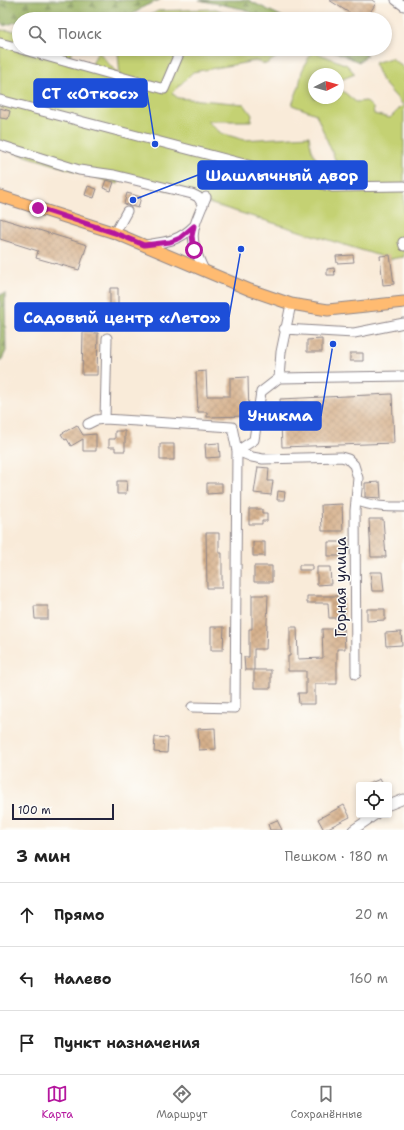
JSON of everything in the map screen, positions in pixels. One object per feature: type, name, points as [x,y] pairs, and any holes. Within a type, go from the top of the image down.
[{"type":"main road","points":[[0,196],[115,233],[250,290],[291,304],[328,310],[404,302]]},
{"type":"street","points":[[396,0],[404,6]]},
{"type":"street","points":[[0,43],[12,47]]},
{"type":"street","points":[[45,56],[164,89],[178,56]]},
{"type":"street","points":[[0,100],[332,187],[404,186]]},
{"type":"street","points":[[0,145],[79,170],[114,175],[192,194],[198,197],[204,201],[194,226],[192,243],[204,270]]},
{"type":"street","points":[[115,233],[127,211]]},
{"type":"street","points":[[144,245],[170,242],[180,238],[194,226]]},
{"type":"street","points":[[279,378],[284,329],[291,304]]},
{"type":"street","points":[[284,329],[354,333],[404,323]]},
{"type":"street","points":[[104,419],[107,338]]},
{"type":"street","points":[[238,450],[254,440],[261,392],[279,378],[404,376]]},
{"type":"street","points":[[88,424],[96,420],[104,419],[232,427],[238,450],[235,708],[192,707]]},
{"type":"street","name":"Горная улица","points":[[238,450],[252,457],[263,458],[341,457],[348,459],[354,465],[357,472],[356,674]]},
{"type":"street","points":[[356,500],[375,507],[404,507]]},
{"type":"street","points":[[392,804],[404,799]]},
{"type":"street","points":[[353,830],[371,818]]},
{"type":"green space","points":[[0,0],[160,0],[145,6],[136,12],[12,12],[12,23],[4,26],[0,22]]},
{"type":"green space","points":[[199,0],[248,0],[273,12],[250,12],[243,9]]},
{"type":"green space","points":[[216,9],[223,12],[156,12]]},
{"type":"green space","points":[[0,30],[12,31],[12,56],[70,56],[66,63],[90,69],[96,56],[102,56],[120,77],[118,56],[277,56],[266,64],[255,61],[193,72],[172,93],[178,98],[244,104],[252,115],[251,121],[207,121],[221,133],[244,140],[309,136],[311,147],[315,156],[320,163],[330,169],[331,175],[336,175],[337,164],[316,114],[292,105],[299,86],[302,71],[310,56],[324,56],[347,65],[355,74],[344,79],[344,68],[308,68],[308,104],[344,104],[344,92],[356,102],[366,101],[373,108],[374,114],[390,118],[403,105],[382,81],[374,63],[391,58],[404,68],[404,257],[390,259],[121,176],[118,184],[0,148]]},
{"type":"green space","points":[[345,56],[366,56],[359,62]]},
{"type":"green space","points":[[5,293],[6,351],[0,363],[0,295]]},
{"type":"building","points":[[329,0],[372,0],[376,3],[370,12],[348,12]]},
{"type":"building","points":[[0,108],[10,111],[8,119],[0,118]]},
{"type":"building","points":[[106,180],[114,182],[111,191],[103,188]]},
{"type":"building","points":[[88,186],[97,189],[94,198],[85,195]]},
{"type":"building","points":[[127,193],[141,197],[138,208],[124,204]]},
{"type":"building","points":[[0,218],[87,245],[79,270],[36,258],[38,251],[0,239]]},
{"type":"building","points":[[353,255],[354,262],[337,263],[336,256]]},
{"type":"building","points":[[390,255],[394,284],[383,285],[380,256]]},
{"type":"building","points":[[334,268],[335,275],[327,275],[327,269]]},
{"type":"building","points":[[110,288],[118,288],[118,306],[150,307],[150,325],[110,325]]},
{"type":"building","points":[[83,332],[98,333],[97,375],[82,375]]},
{"type":"building","points":[[322,339],[322,352],[307,352],[307,340]]},
{"type":"building","points":[[350,353],[363,353],[363,361],[350,361]]},
{"type":"building","points":[[206,371],[207,396],[230,396],[230,378],[248,377],[249,416],[207,417],[207,412],[198,412],[196,372]]},
{"type":"building","points":[[392,394],[394,443],[282,447],[280,399]]},
{"type":"building","points":[[77,425],[83,435],[96,434],[96,451],[83,451],[83,439],[71,446],[67,439],[65,440],[61,434]]},
{"type":"building","points":[[115,431],[125,431],[125,451],[115,451],[115,447],[109,447],[109,439],[115,439]]},
{"type":"building","points":[[219,443],[220,457],[206,458],[205,444]]},
{"type":"building","points":[[160,444],[174,444],[174,460],[160,460]]},
{"type":"building","points":[[258,467],[269,468],[268,481],[273,481],[271,495],[254,493]]},
{"type":"building","points":[[117,481],[127,481],[126,494],[117,494]]},
{"type":"building","points":[[380,482],[381,498],[365,497],[365,483]]},
{"type":"building","points":[[207,483],[222,483],[222,493],[207,494]]},
{"type":"building","points":[[278,491],[285,492],[284,500],[277,500]]},
{"type":"building","points":[[342,504],[343,531],[322,531],[321,505]]},
{"type":"building","points":[[249,509],[262,509],[262,513],[267,513],[267,521],[262,521],[262,524],[249,524]]},
{"type":"building","points":[[369,519],[383,519],[386,557],[371,557]]},
{"type":"building","points":[[206,533],[219,533],[219,553],[222,553],[222,588],[207,588]]},
{"type":"building","points":[[253,542],[265,542],[265,556],[253,556]]},
{"type":"building","points":[[328,542],[342,542],[342,556],[328,556]]},
{"type":"building","points":[[299,565],[312,565],[312,570],[299,570]]},
{"type":"building","points":[[254,566],[272,566],[272,582],[254,582]]},
{"type":"building","points":[[317,567],[330,567],[331,584],[317,585]]},
{"type":"building","points":[[370,572],[382,572],[384,591],[372,591]]},
{"type":"building","points":[[252,595],[268,595],[266,649],[254,649],[254,670],[245,670],[244,657],[249,657],[249,629],[252,629]]},
{"type":"building","points":[[307,596],[344,596],[344,618],[329,618],[328,603],[307,603]]},
{"type":"building","points":[[34,606],[48,606],[48,619],[35,619]]},
{"type":"building","points":[[367,609],[385,609],[385,620],[367,621]]},
{"type":"building","points":[[211,627],[224,627],[223,650],[211,650]]},
{"type":"building","points":[[290,627],[297,627],[298,659],[323,658],[322,629],[344,629],[345,649],[337,649],[337,684],[315,684],[315,704],[299,704],[298,693],[306,693],[306,671],[288,671],[288,656],[290,656]]},
{"type":"building","points":[[401,632],[402,645],[386,646],[385,633]]},
{"type":"building","points":[[254,670],[271,670],[271,688],[254,688]]},
{"type":"building","points":[[215,728],[216,749],[199,750],[198,729]]},
{"type":"building","points":[[155,737],[168,738],[167,753],[154,752]]},
{"type":"building","points":[[380,779],[382,782],[373,782]]},
{"type":"building","points":[[344,805],[350,817],[324,830],[318,819]]},
{"type":"building","points":[[277,820],[282,830],[270,830],[268,824]]},
{"type":"place","name":"СТ «Откос»","points":[[155,144]]},
{"type":"place","name":"Шашлычный двор","points":[[133,200]]},
{"type":"place","name":"Садовый центр «Лето»","points":[[241,249]]},
{"type":"place","name":"Уникма","points":[[333,344]]},
{"type":"route","points":[[38,208],[115,233],[144,245],[170,242],[180,238],[194,226],[192,243],[194,250]]}]
